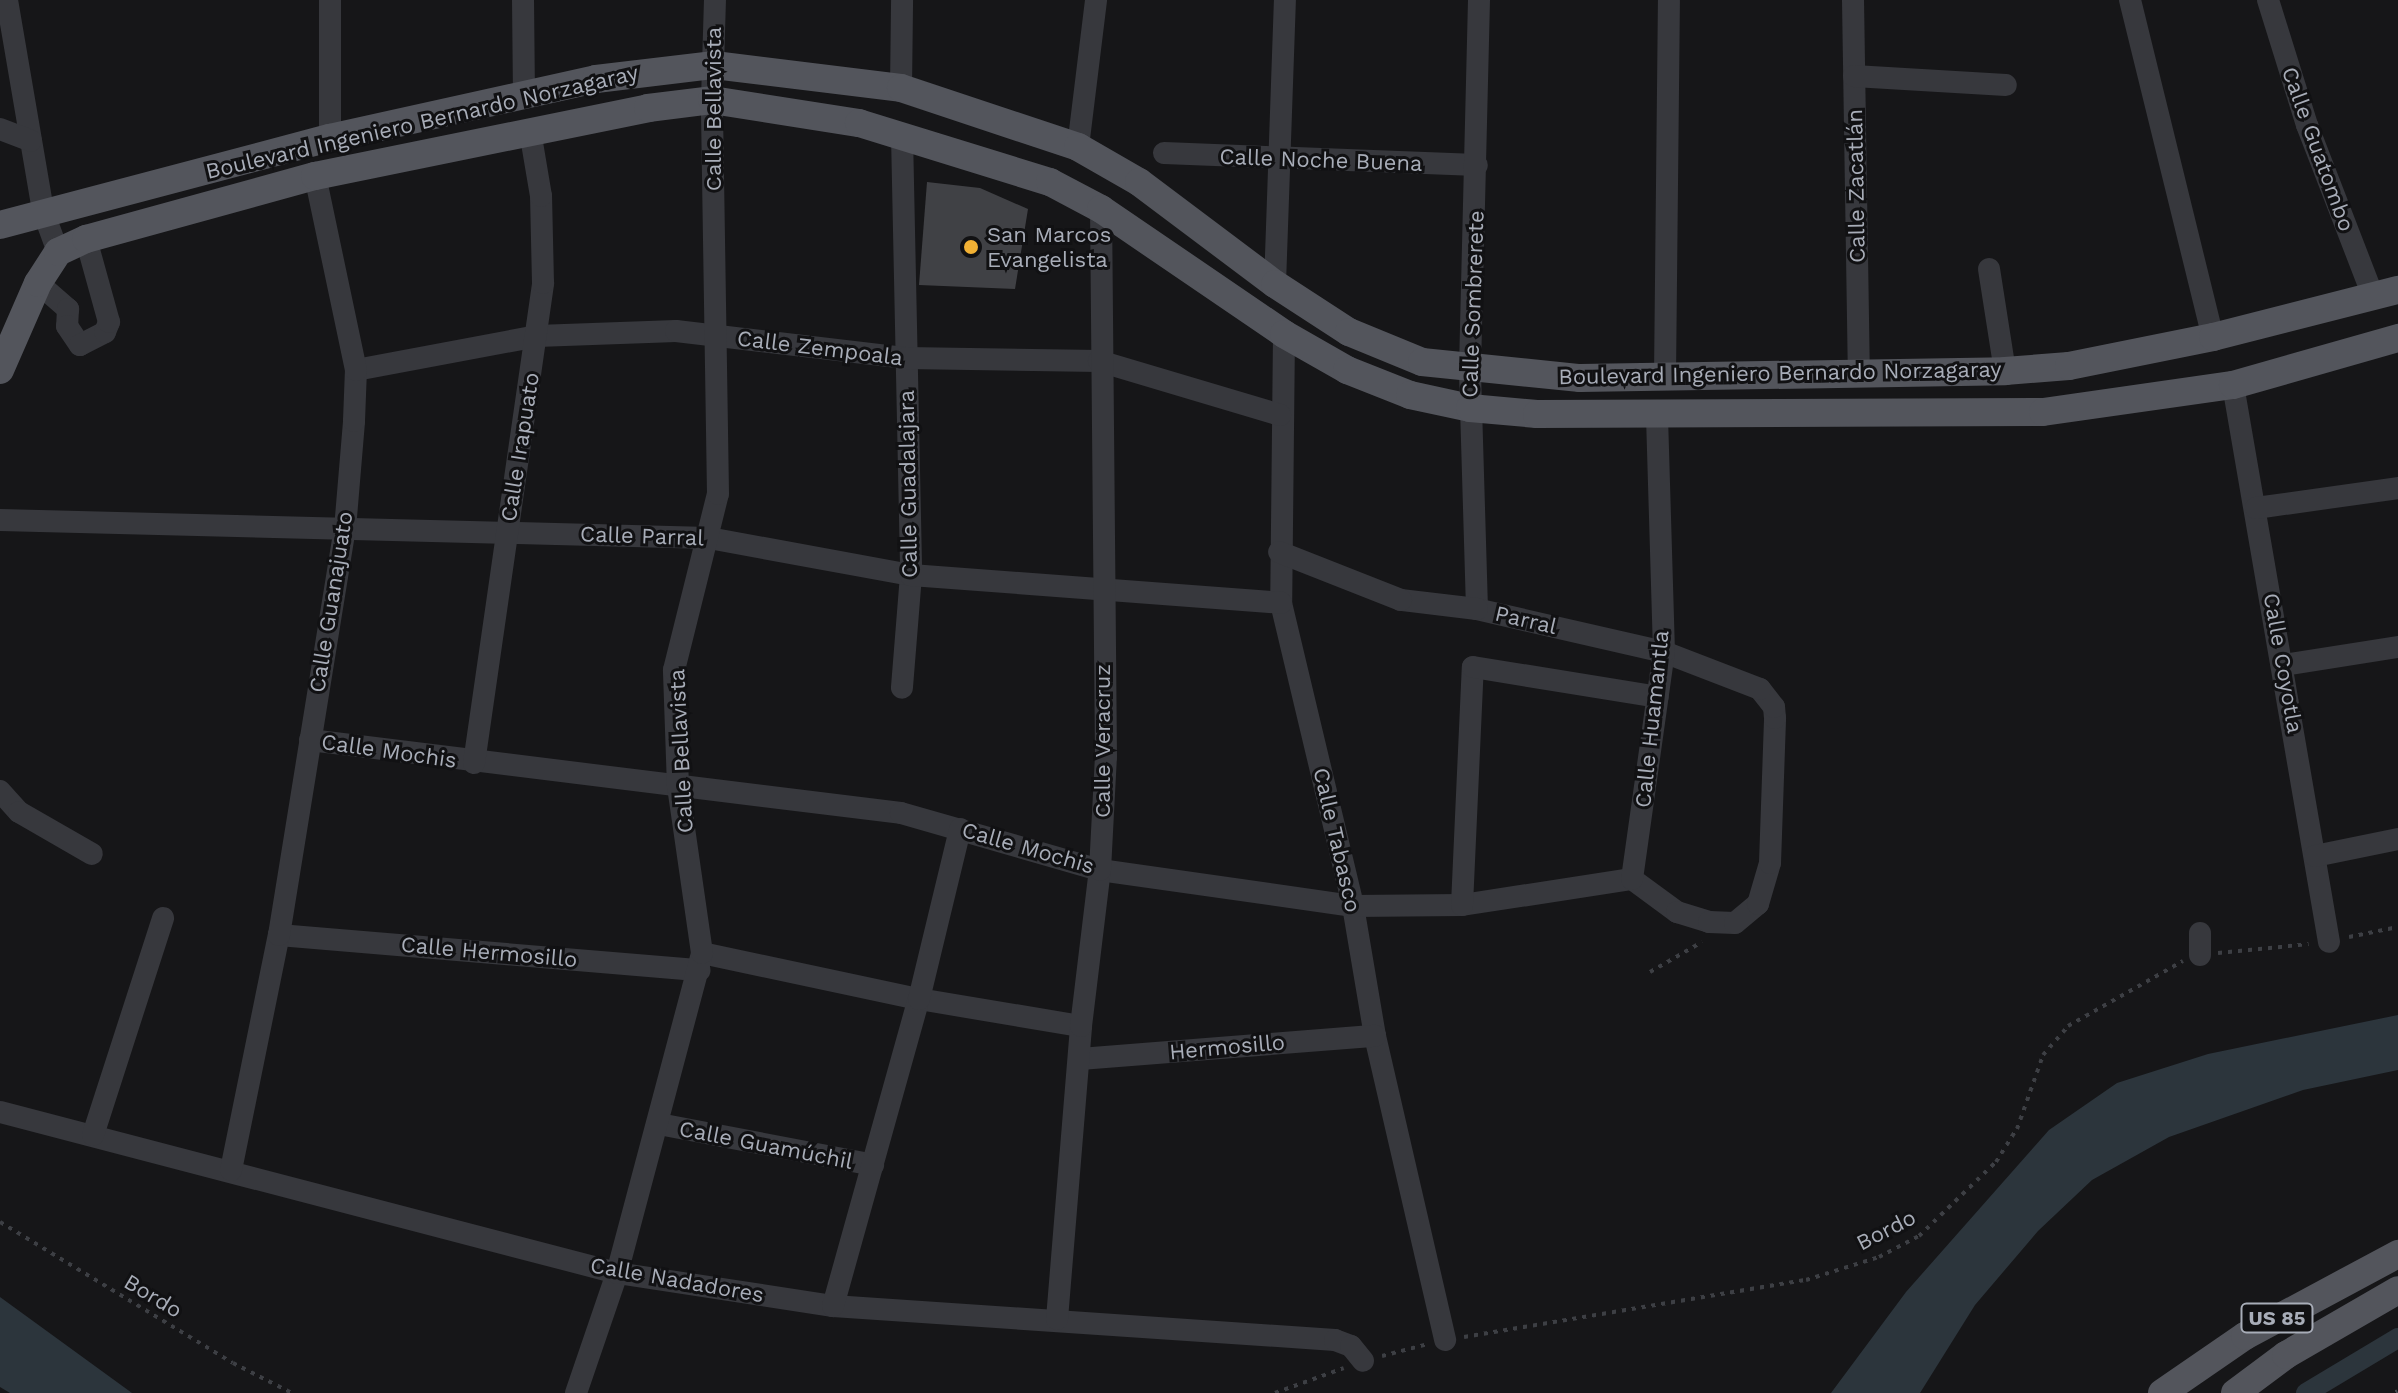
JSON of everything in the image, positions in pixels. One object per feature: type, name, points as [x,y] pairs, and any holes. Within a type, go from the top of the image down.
[{"type":"main road","name":"Boulevard Ingeniero Bernardo Norzagaray","points":[[0,225],[43,211],[330,138],[524,95],[662,69],[714,65],[901,88],[1078,147],[1139,182],[1275,284],[1375,345],[1422,362],[1580,378],[1859,371],[2005,371],[2080,364],[2213,337],[2386,293]]},
{"type":"main road","name":"Boulevard Ingeniero Bernardo Norzagaray","points":[[58,252],[86,239],[315,176],[530,131],[712,100],[818,114],[902,135],[1050,182],[1101,209],[1284,334],[1374,382],[1470,408],[1537,414],[1657,415],[2043,412],[2233,385],[2398,338]]},
{"type":"main road","points":[[0,370],[38,283],[58,252]]},
{"type":"main road","name":"US 85","points":[[2162,1393],[2245,1336],[2398,1254]]},
{"type":"main road","name":"US 85","points":[[2235,1393],[2286,1355],[2398,1290]]},
{"type":"street","points":[[7,0],[43,211],[58,252]]},
{"type":"street","points":[[330,0],[330,138]]},
{"type":"street","points":[[523,0],[524,95]]},
{"type":"street","name":"Calle Bellavista","points":[[576,1393],[617,1273],[701,962],[678,787],[674,670],[718,494],[712,100],[715,0]]},
{"type":"street","points":[[901,88],[902,0]]},
{"type":"street","points":[[1078,147],[1096,0]]},
{"type":"street","points":[[1275,284],[1285,0]]},
{"type":"street","name":"Calle Sombrerete","points":[[1477,609],[1470,368],[1479,0]]},
{"type":"street","points":[[1665,376],[1669,0]]},
{"type":"street","name":"Calle Zacatlán","points":[[1853,0],[1859,371]]},
{"type":"street","points":[[2130,0],[2213,337]]},
{"type":"street","name":"Calle Guatombo","points":[[2268,0],[2302,111],[2386,293]]},
{"type":"street","points":[[1854,76],[2006,85]]},
{"type":"street","points":[[0,129],[31,141]]},
{"type":"street","name":"Calle Irapuato","points":[[474,763],[537,336],[545,247],[530,131]]},
{"type":"street","name":"Calle Guadalajara","points":[[902,135],[911,575],[902,688]]},
{"type":"street","name":"Calle Noche Buena","points":[[1164,153],[1281,161],[1477,165]]},
{"type":"street","name":"Calle Guanajuato","points":[[231,1170],[279,935],[345,529],[356,370],[315,176]]},
{"type":"street","name":"Calle Veracruz","points":[[1057,1319],[1081,1026],[1100,870],[1106,757],[1101,586],[1101,209]]},
{"type":"street","points":[[38,283],[68,309],[67,326],[80,345],[105,332],[109,322],[86,239]]},
{"type":"street","points":[[1989,269],[2005,371]]},
{"type":"street","name":"Calle Zempoala","points":[[356,370],[537,336],[676,331],[906,358],[1099,361],[1280,415]]},
{"type":"street","name":"Calle Tabasco","points":[[1284,334],[1280,415],[1281,603],[1353,906],[1375,1036],[1445,1340]]},
{"type":"street","name":"Calle Coyotla","points":[[2233,385],[2284,665],[2329,942]]},
{"type":"street","name":"Calle Huamantla","points":[[1632,879],[1664,652],[1657,415]]},
{"type":"street","points":[[2256,508],[2398,488]]},
{"type":"street","name":"Calle Parral","points":[[0,520],[709,538],[911,575],[1101,586],[1281,603]]},
{"type":"street","name":"Parral","points":[[1279,552],[1401,600],[1477,609],[1664,652],[1751,683],[1769,699],[1775,718],[1770,863],[1758,904],[1735,923]]},
{"type":"street","points":[[2284,665],[2398,647]]},
{"type":"street","points":[[1462,905],[1473,667],[1658,697]]},
{"type":"street","name":"Calle Mochis","points":[[310,740],[474,763],[901,813],[1100,870],[1353,906],[1462,905],[1632,879]]},
{"type":"street","points":[[0,791],[24,815],[92,854]]},
{"type":"street","points":[[833,1306],[919,999],[960,829]]},
{"type":"street","points":[[2315,856],[2398,839]]},
{"type":"street","points":[[1632,879],[1686,917],[1735,923]]},
{"type":"street","points":[[93,1135],[163,918]]},
{"type":"street","name":"Calle Hermosillo","points":[[279,935],[701,962],[1081,1026]]},
{"type":"street","name":"Hermosillo","points":[[1080,1059],[1375,1036]]},
{"type":"street","name":"Calle Nadadores","points":[[0,1112],[617,1273],[833,1306],[1335,1340],[1351,1346],[1363,1361]]},
{"type":"street","name":"Calle Guamúchil","points":[[659,1124],[873,1165]]},
{"type":"path","points":[[1650,972],[1735,923]]},
{"type":"path","name":"Bordo","points":[[1275,1393],[1363,1361],[1445,1340],[1806,1280],[1879,1257],[1919,1236],[1996,1162],[2017,1129],[2043,1055],[2068,1026],[2200,944],[2329,942],[2398,927]]},
{"type":"path","name":"Bordo","points":[[0,1222],[233,1363],[292,1393]]},
{"type":"shaded area","points":[[2398,1015],[2398,1070],[2303,1090],[2169,1137],[2092,1180],[2038,1231],[1975,1305],[1920,1393],[1831,1393],[1906,1292],[2049,1130],[2117,1083],[2208,1054]]},
{"type":"shaded area","points":[[0,1297],[132,1393],[10,1393],[0,1387]]},
{"type":"building","name":"San Marcos Evangelista","points":[[927,182],[980,188],[1028,209],[1015,289],[919,285]]},
{"type":"waterway","points":[[2306,1393],[2398,1338]]},
{"type":"place","name":"San Marcos Evangelista","points":[[971,247]]}]
